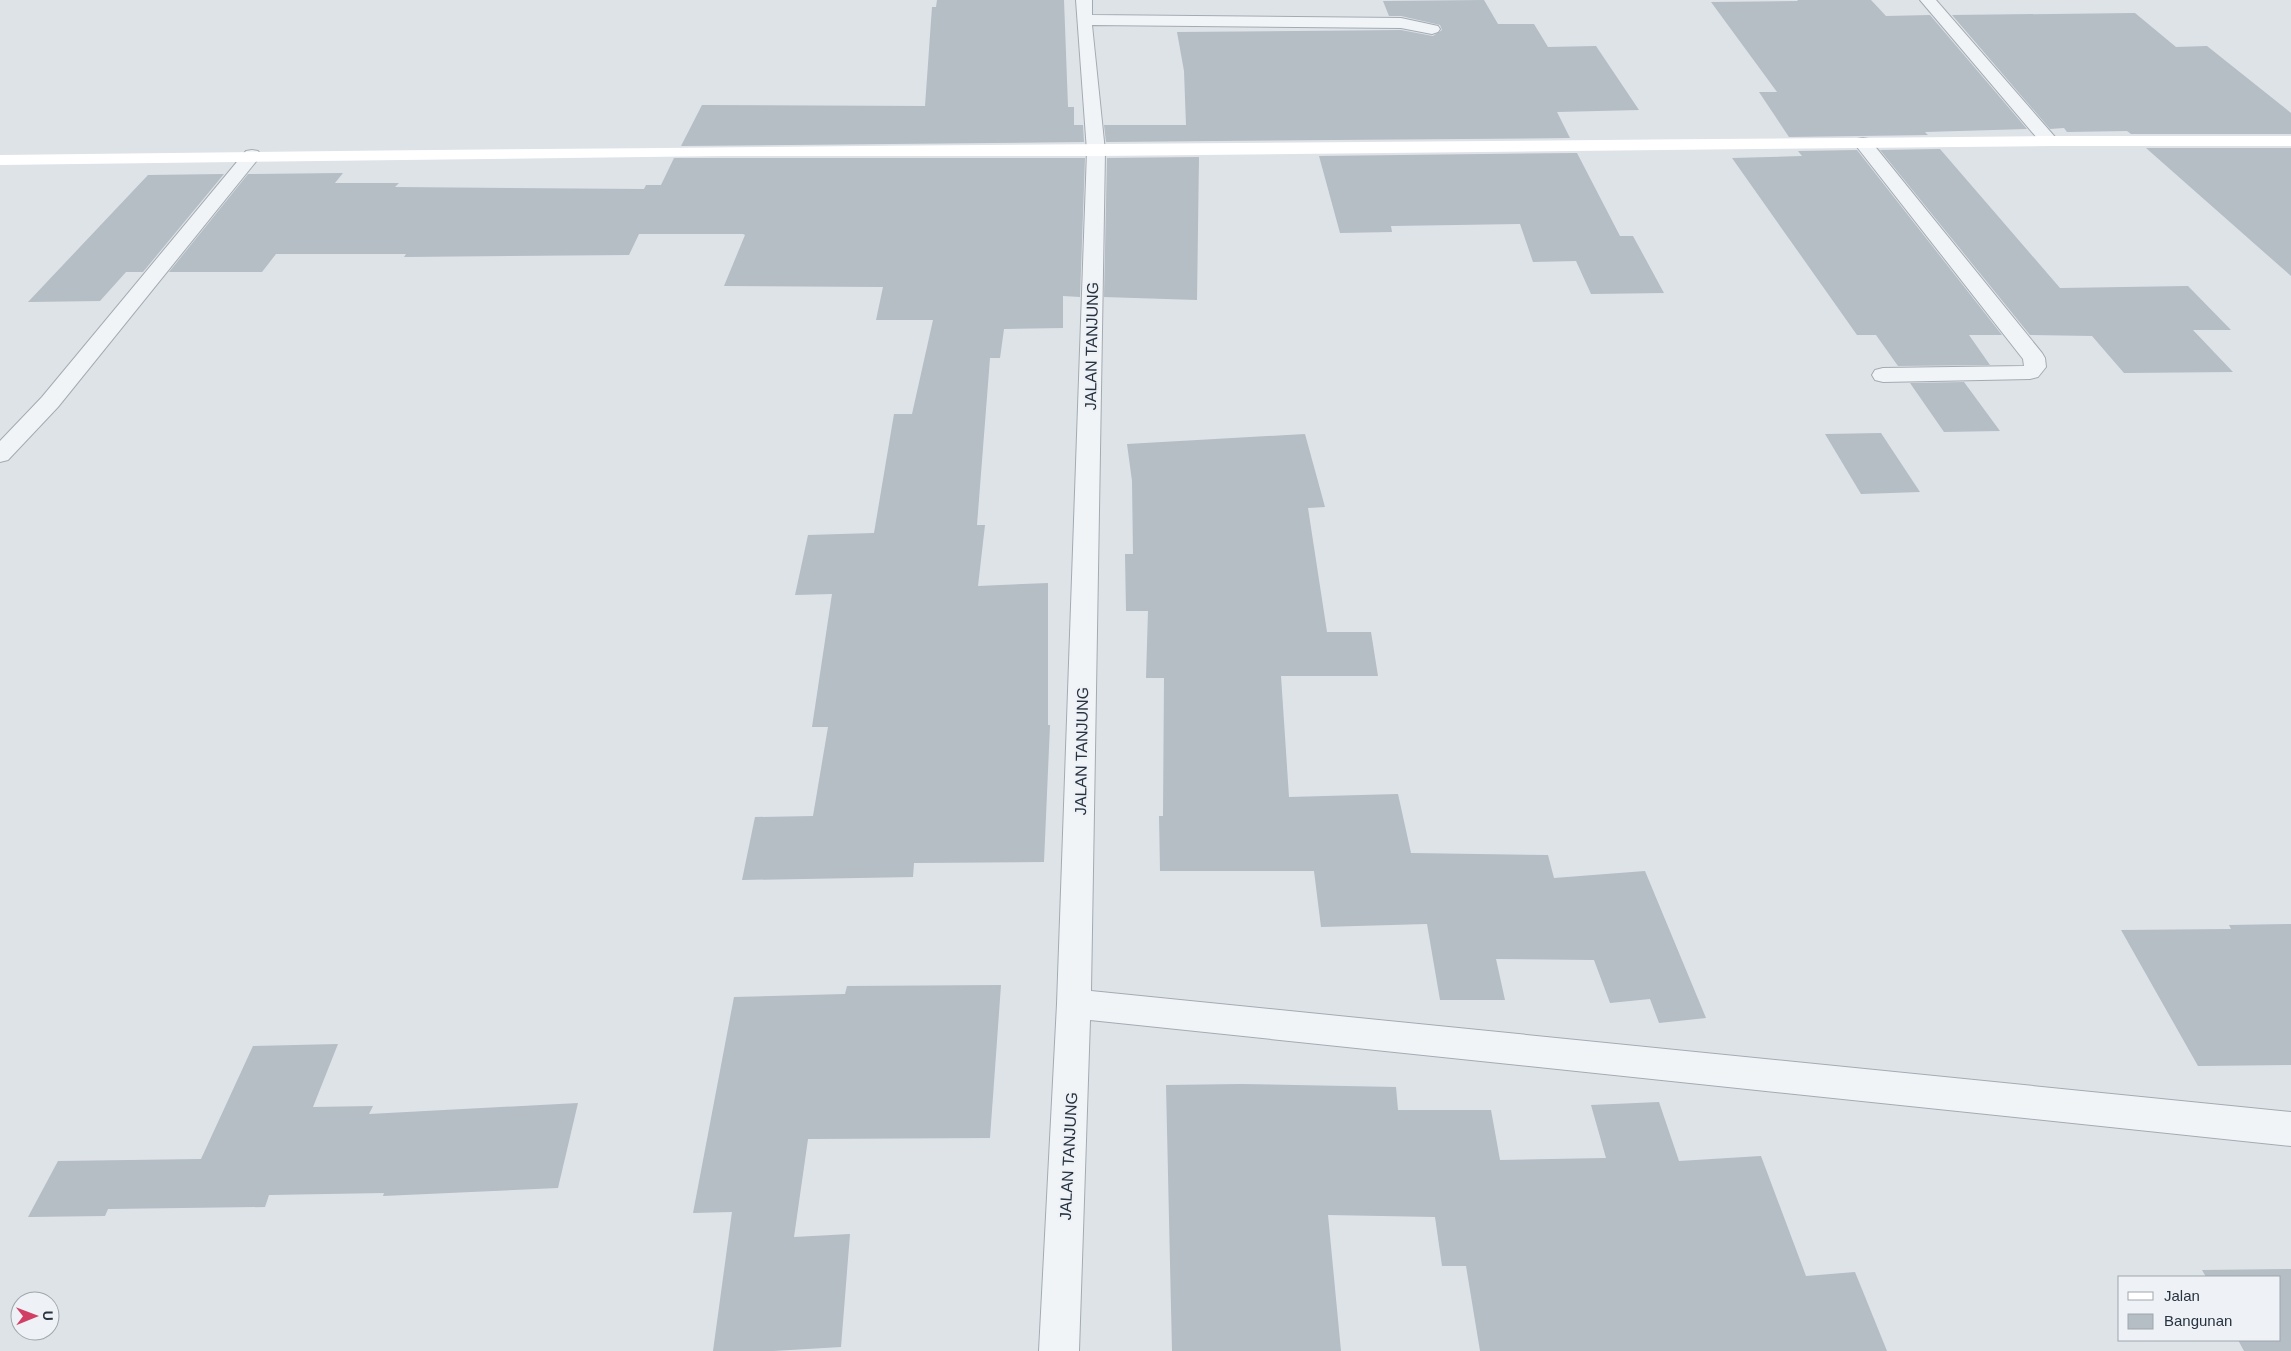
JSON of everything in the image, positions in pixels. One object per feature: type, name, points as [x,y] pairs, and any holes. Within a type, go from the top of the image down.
[{"type":"street","name":"JALAN TANJUNG","points":[[1059,1351],[1074,1004],[1096,151],[1084,20],[1084,0]]},
{"type":"street","points":[[1928,0],[2049,141]]},
{"type":"street","points":[[1084,20],[1401,23],[1432,29]]},
{"type":"street","points":[[0,160],[722,151],[1096,151],[2049,141],[2291,141]]},
{"type":"street","points":[[1863,143],[2034,358],[2035,367],[2030,372],[1883,375]]},
{"type":"street","points":[[0,455],[50,402],[252,156]]},
{"type":"street","points":[[1074,1004],[2291,1129]]},
{"type":"building","points":[[937,0],[1064,0],[1068,107],[1074,107],[1074,125],[1083,125],[1084,142],[681,146],[702,105],[925,106],[932,7],[936,7]]},
{"type":"building","points":[[1484,0],[1498,24],[1534,24],[1548,47],[1596,46],[1639,110],[1557,112],[1570,138],[1106,142],[1104,125],[1186,125],[1184,71],[1177,32],[1401,30],[1433,36],[1442,30],[1440,25],[1401,16],[1389,16],[1383,1]]},
{"type":"building","points":[[1871,0],[1886,16],[1930,15],[2027,129],[1925,132],[1928,135],[1789,137],[1759,92],[1777,92],[1711,2]]},
{"type":"building","points":[[2135,13],[2176,47],[2207,46],[2291,113],[2291,134],[2131,134],[2127,131],[2067,132],[2064,128],[2050,129],[1952,15]]},
{"type":"building","points":[[2146,148],[2291,148],[2291,276]]},
{"type":"building","points":[[1940,149],[2060,288],[2188,286],[2231,330],[2193,330],[2233,372],[2124,373],[2092,336],[2030,335],[1880,150]]},
{"type":"building","points":[[1857,150],[2002,335],[1969,335],[1990,365],[1898,366],[1876,335],[1857,335],[1732,158],[1802,156],[1798,151]]},
{"type":"building","points":[[1577,153],[1620,236],[1633,236],[1664,293],[1591,294],[1576,261],[1533,262],[1520,224],[1391,226],[1392,232],[1340,233],[1319,156]]},
{"type":"building","points":[[1199,157],[1197,300],[1104,297],[1107,158]]},
{"type":"building","points":[[674,158],[1085,158],[1080,297],[1063,296],[1063,328],[1004,329],[1000,358],[990,358],[977,525],[985,525],[978,586],[1048,583],[1048,725],[1050,725],[1044,862],[914,863],[913,877],[742,880],[755,817],[813,816],[828,727],[812,727],[832,594],[795,595],[808,535],[874,533],[894,414],[912,414],[933,320],[876,320],[883,287],[724,286],[745,235],[743,234],[639,234],[629,255],[404,257],[406,254],[276,254],[262,272],[169,272],[248,174],[343,173],[335,183],[399,183],[395,187],[644,189],[646,185],[661,185]]},
{"type":"building","points":[[224,174],[143,272],[126,272],[100,301],[28,302],[148,175]]},
{"type":"building","points":[[1964,382],[2000,431],[1944,432],[1910,383]]},
{"type":"building","points":[[1881,433],[1920,492],[1861,494],[1825,434]]},
{"type":"building","points":[[1305,434],[1325,507],[1308,508],[1327,632],[1371,632],[1378,676],[1281,676],[1289,797],[1398,794],[1411,853],[1548,855],[1554,878],[1645,871],[1706,1018],[1659,1023],[1650,999],[1610,1003],[1594,960],[1496,959],[1505,1000],[1440,1000],[1427,924],[1321,927],[1314,871],[1160,871],[1159,816],[1163,816],[1164,678],[1146,678],[1148,611],[1126,611],[1125,554],[1133,554],[1132,481],[1127,444]]},
{"type":"building","points":[[2291,924],[2291,1065],[2198,1066],[2121,930],[2231,929],[2229,925]]},
{"type":"building","points":[[1001,985],[990,1138],[808,1139],[794,1237],[850,1234],[841,1347],[773,1351],[713,1351],[732,1212],[693,1213],[734,997],[845,994],[847,986]]},
{"type":"building","points":[[338,1044],[313,1107],[373,1106],[369,1114],[578,1103],[558,1188],[383,1196],[384,1193],[269,1195],[265,1207],[108,1209],[105,1216],[28,1217],[58,1161],[201,1159],[253,1046]]},
{"type":"building","points":[[1241,1084],[1396,1087],[1398,1110],[1491,1110],[1500,1160],[1606,1158],[1591,1105],[1659,1102],[1679,1161],[1761,1156],[1806,1276],[1855,1272],[1887,1351],[1480,1351],[1466,1266],[1442,1266],[1435,1217],[1328,1215],[1341,1351],[1172,1351],[1166,1085]]},
{"type":"building","points":[[2291,1269],[2291,1351],[2244,1351],[2239,1341],[2281,1341],[2281,1276],[2205,1276],[2202,1270]]}]
